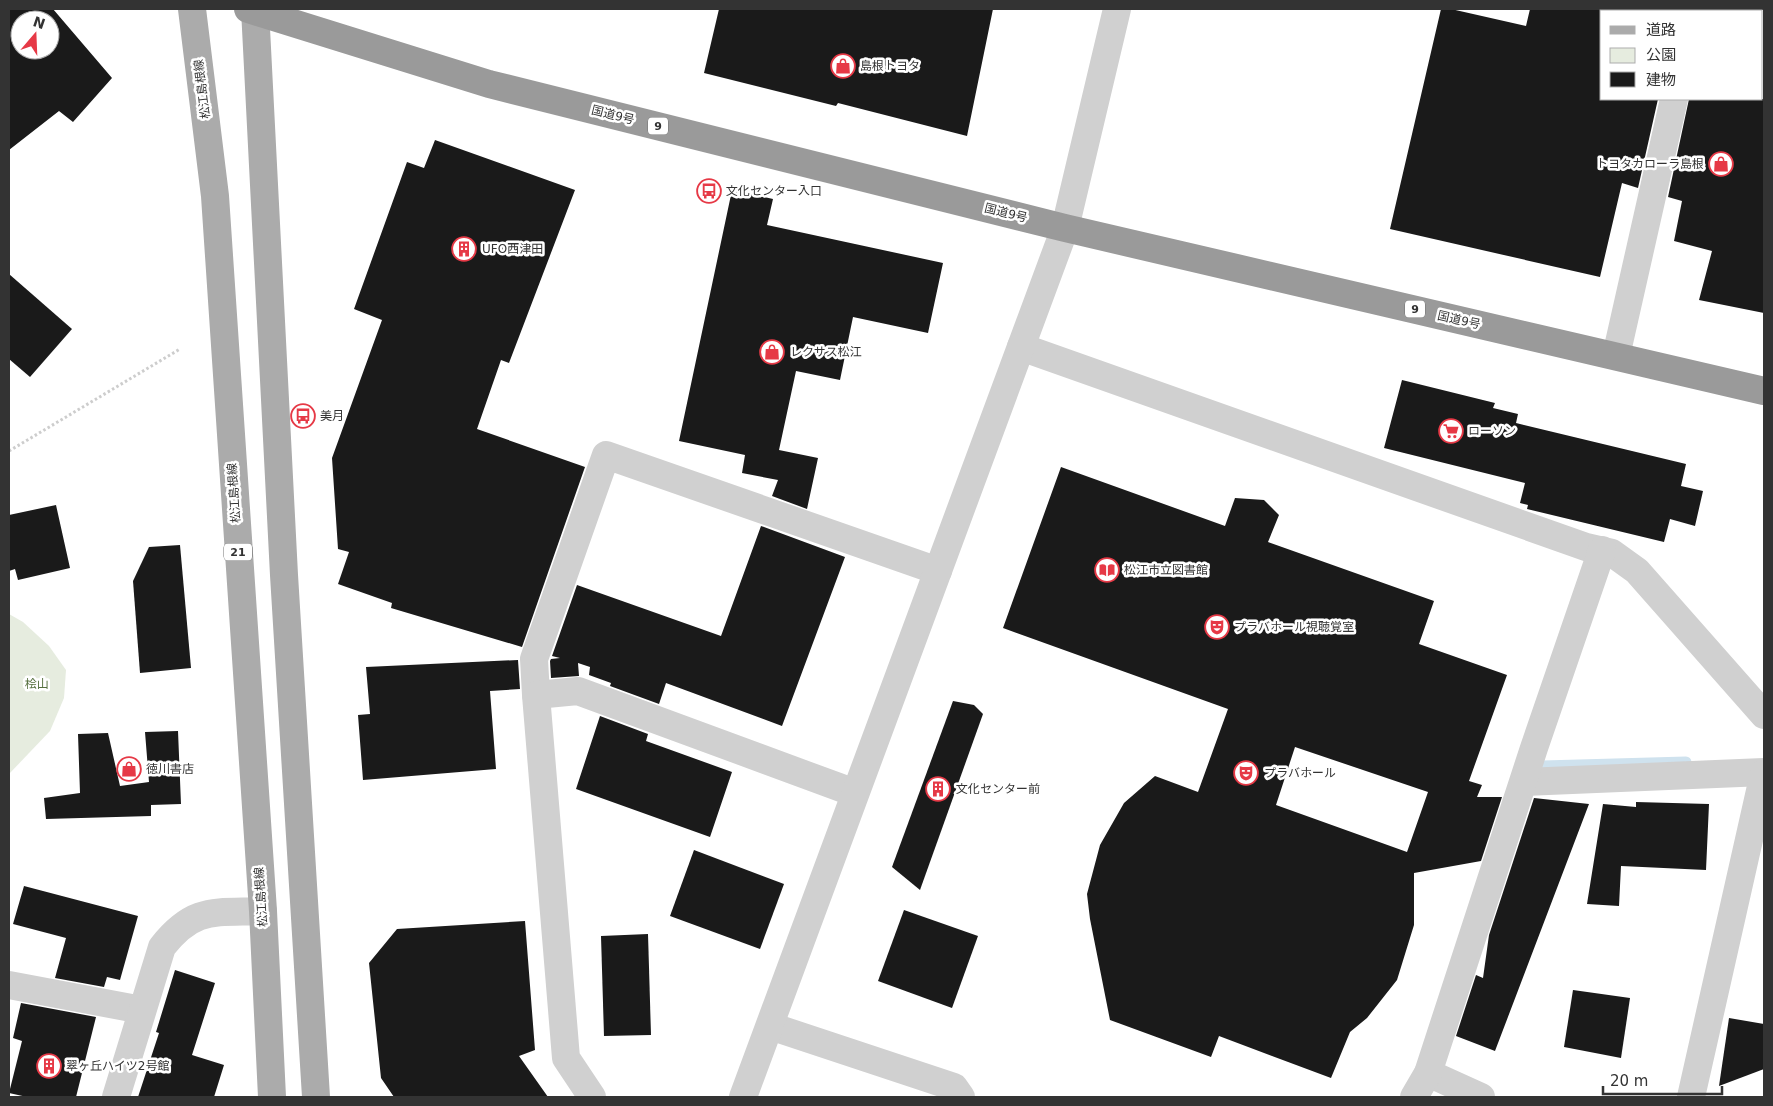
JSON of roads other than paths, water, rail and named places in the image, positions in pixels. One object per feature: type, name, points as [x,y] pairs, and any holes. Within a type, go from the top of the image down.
[{"type":"highway","name":"国道9号","points":[[253,9],[489,84],[1065,228],[1764,391]]},
{"type":"main road","name":"松江島根線","points":[[192,9],[215,196],[263,911],[272,1097]]},
{"type":"main road","points":[[253,9],[284,575],[316,1097]]},
{"type":"street","points":[[743,1097],[1065,228],[1117,9]]},
{"type":"street","points":[[1616,356],[1674,100]]},
{"type":"street","points":[[1020,347],[1378,476],[1586,548],[1612,553],[1637,571],[1764,715]]},
{"type":"street","points":[[592,1097],[566,1058],[534,659],[606,455],[938,571]]},
{"type":"street","points":[[1414,1097],[1428,1073],[1534,748],[1602,550]]},
{"type":"street","points":[[536,695],[578,691],[855,793]]},
{"type":"street","points":[[1524,782],[1764,772],[1691,1097]]},
{"type":"street","points":[[116,1097],[162,947],[183,924],[208,914],[263,911]]},
{"type":"street","points":[[9,985],[142,1010]]},
{"type":"street","points":[[770,1026],[954,1087],[961,1097]]},
{"type":"street","points":[[1428,1073],[1481,1097]]},
{"type":"waterway","points":[[1543,766],[1686,762]]},
{"type":"place","name":"島根トヨタ","points":[[843,66]]},
{"type":"place","name":"トヨタカローラ島根","points":[[1721,164]]},
{"type":"place","name":"文化センター入口","points":[[709,191]]},
{"type":"place","name":"UFO西津田","points":[[464,249]]},
{"type":"place","name":"レクサス松江","points":[[772,352]]},
{"type":"place","name":"美月","points":[[303,416]]},
{"type":"place","name":"ローソン","points":[[1451,431]]},
{"type":"place","name":"松江市立図書館","points":[[1107,570]]},
{"type":"place","name":"プラバホール視聴覚室","points":[[1217,627]]},
{"type":"place","name":"徳川書店","points":[[129,769]]},
{"type":"place","name":"プラバホール","points":[[1246,773]]},
{"type":"place","name":"文化センター前","points":[[938,789]]},
{"type":"place","name":"翠ヶ丘ハイツ2号館","points":[[49,1066]]},
{"type":"park label","name":"桧山","points":[[37,684]]}]
